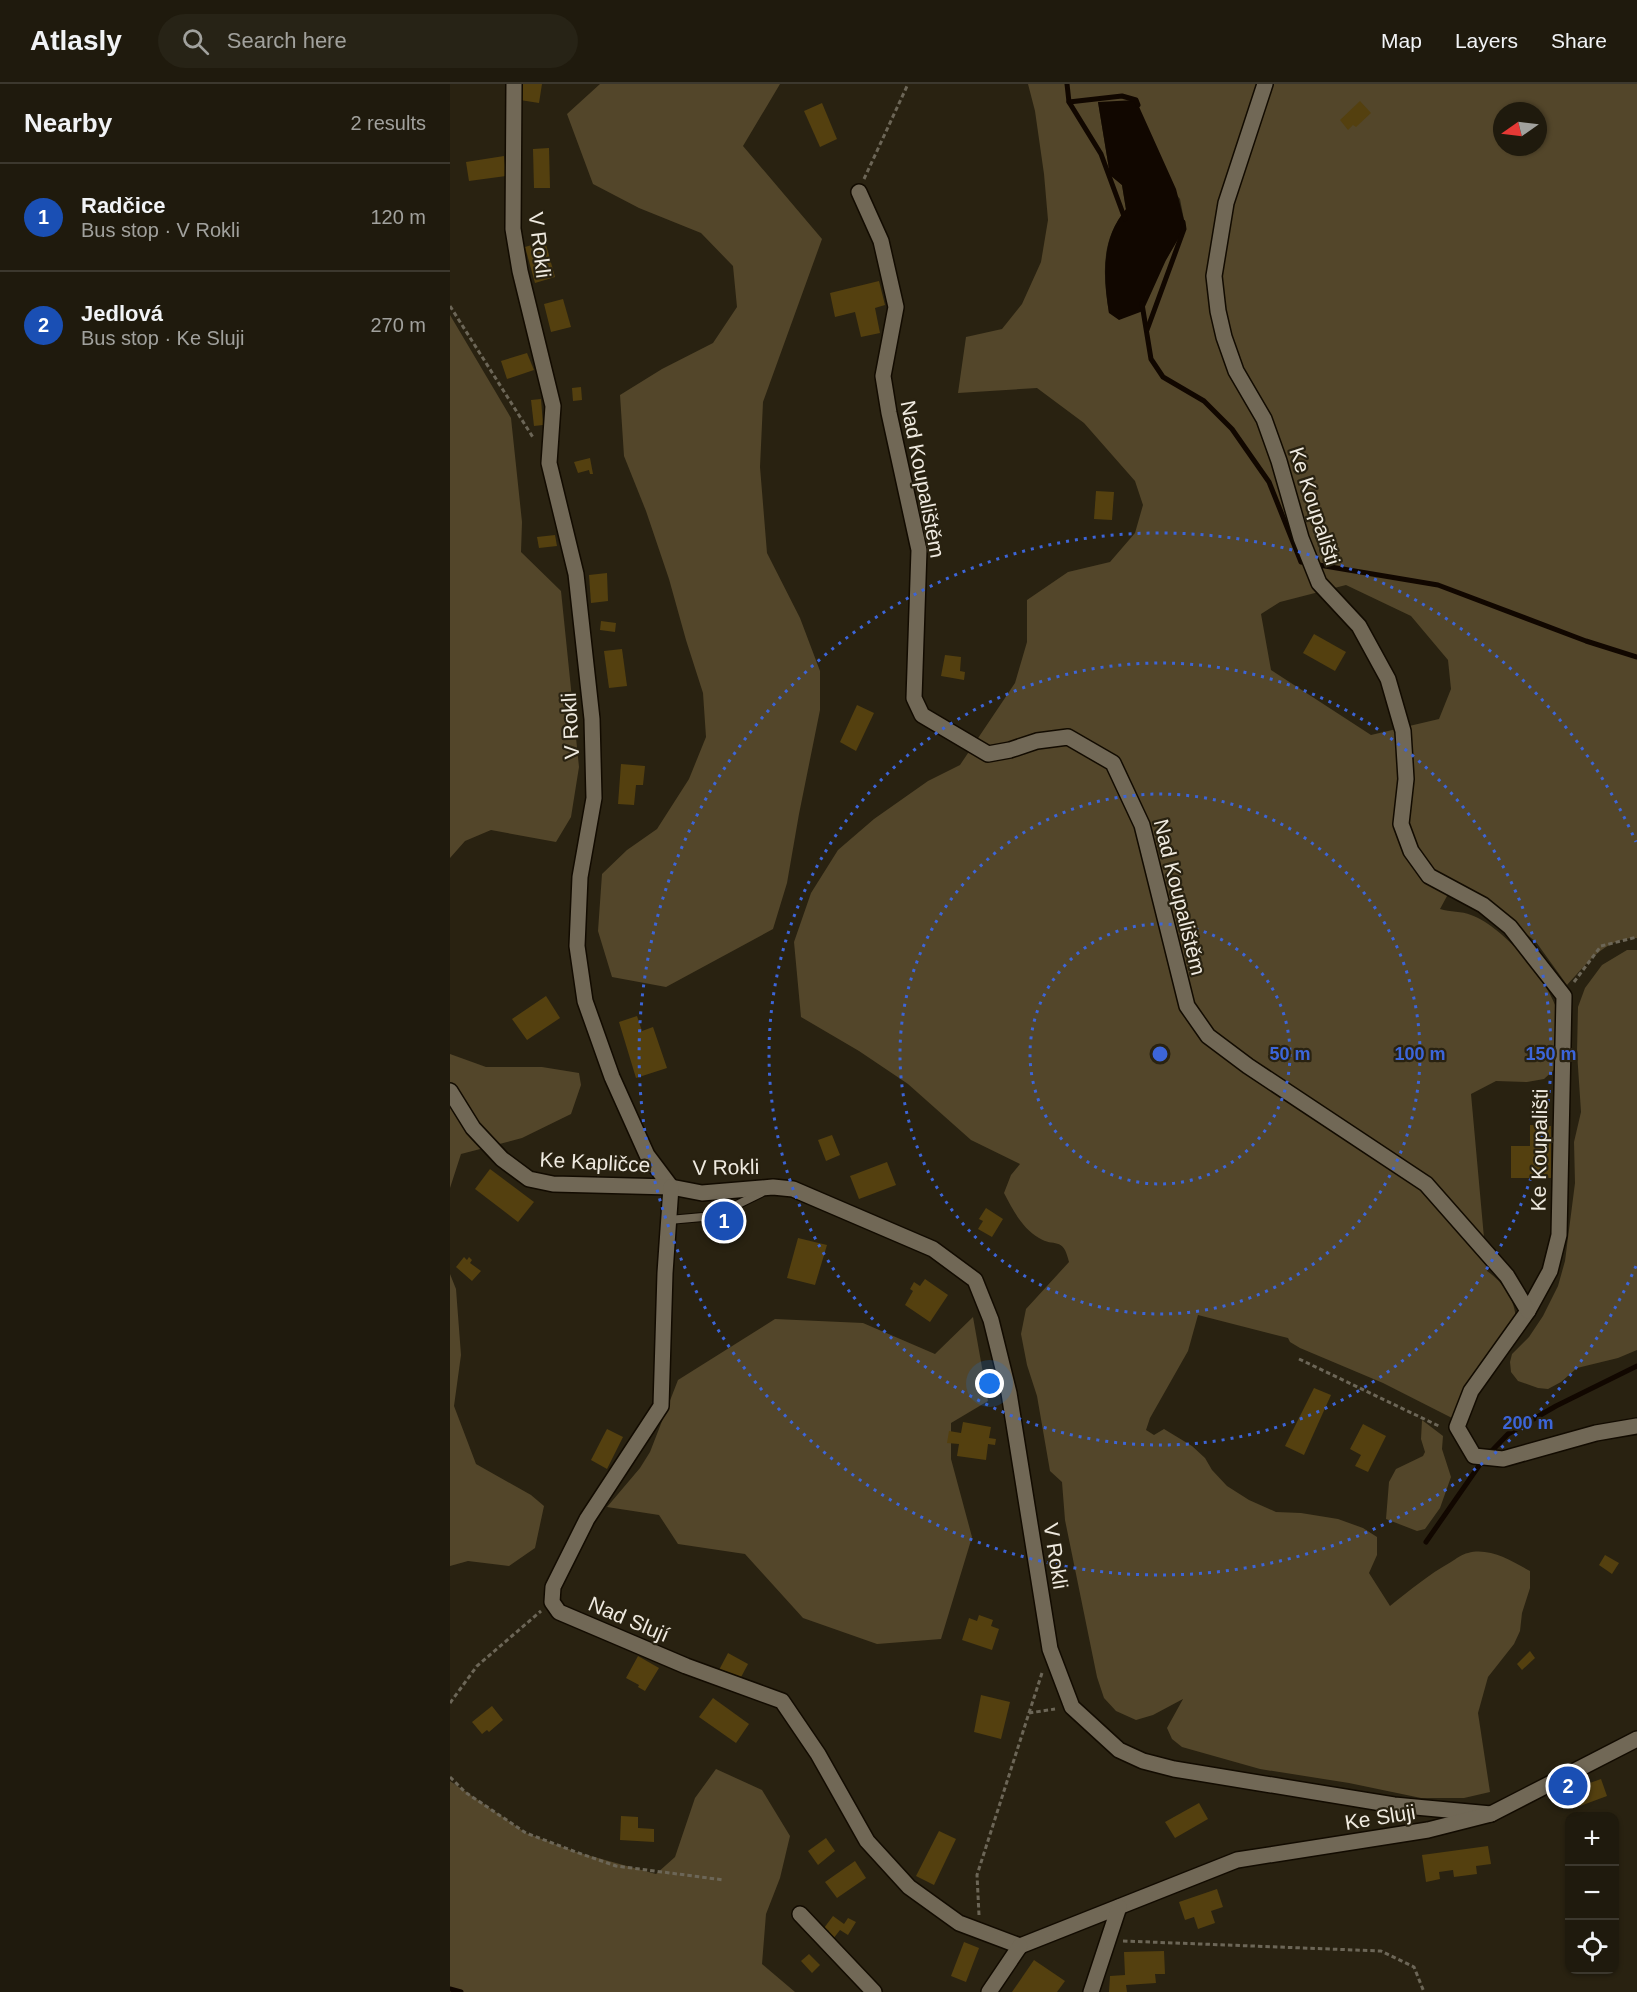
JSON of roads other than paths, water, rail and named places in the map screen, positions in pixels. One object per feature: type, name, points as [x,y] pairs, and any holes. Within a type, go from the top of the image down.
[{"type":"street","name":"V Rokli","points":[[514,84],[513,229],[520,271],[553,406],[549,463],[576,574],[592,719],[594,798],[580,877],[577,946],[585,1001],[612,1077],[647,1155],[671,1187],[702,1193],[773,1187],[793,1189],[933,1249],[975,1280],[992,1320],[1009,1392],[1050,1649],[1072,1707],[1119,1750],[1143,1761],[1174,1769],[1394,1805],[1491,1814]]},
{"type":"street","name":"Ke Koupališti","points":[[1265,84],[1226,203],[1214,276],[1224,337],[1236,371],[1264,419],[1318,583],[1359,626],[1388,679],[1403,731],[1406,779],[1401,824],[1411,851],[1429,876],[1483,905],[1510,927],[1564,996],[1559,1235],[1550,1271],[1528,1311],[1471,1391],[1457,1427],[1474,1456],[1503,1459],[1596,1433],[1637,1426]]},
{"type":"street","name":"Nad Koupalištěm","points":[[858,192],[881,241],[896,307],[884,376],[889,413],[920,550],[914,698],[922,715],[988,754],[1037,741],[1068,736],[1113,764],[1142,825],[1187,1006],[1208,1036],[1248,1066],[1426,1184],[1507,1276],[1528,1311]]},
{"type":"street","name":"Ke Kapličce","points":[[450,1091],[473,1128],[502,1159],[529,1179],[553,1184],[671,1187]]},
{"type":"street","points":[[669,1220],[671,1187]]},
{"type":"street","name":"Nad Slují","points":[[669,1220],[661,1406],[587,1519],[553,1587],[552,1602],[560,1612],[567,1616],[686,1666],[782,1701],[818,1754],[867,1841],[909,1887],[958,1923],[1020,1946]]},
{"type":"street","name":"Ke Sluji","points":[[1020,1946],[1237,1860],[1428,1830],[1491,1814],[1637,1739]]},
{"type":"street","points":[[1091,1992],[1119,1907]]},
{"type":"street","points":[[800,1914],[874,1992]]},
{"type":"street","points":[[989,1992],[1020,1946]]},
{"type":"lane","points":[[669,1220],[714,1216],[773,1187]]},
{"type":"waterway","points":[[1067,84],[1069,102],[1101,154],[1125,219]]},
{"type":"waterway","points":[[1069,102],[1122,96],[1136,100],[1138,105]]},
{"type":"waterway","points":[[1147,330],[1184,229],[1183,222]]},
{"type":"waterway","points":[[1142,304],[1151,359],[1163,377],[1204,401],[1232,429],[1269,482],[1301,562],[1438,585],[1586,641],[1637,657]]},
{"type":"waterway","points":[[1426,1542],[1483,1460],[1508,1434],[1556,1406],[1637,1366]]},
{"type":"waterway","points":[[450,1989],[461,1992]]},
{"type":"place","name":"Radčice","points":[[724,1221]]},
{"type":"place","name":"Jedlová","points":[[1568,1786]]}]
